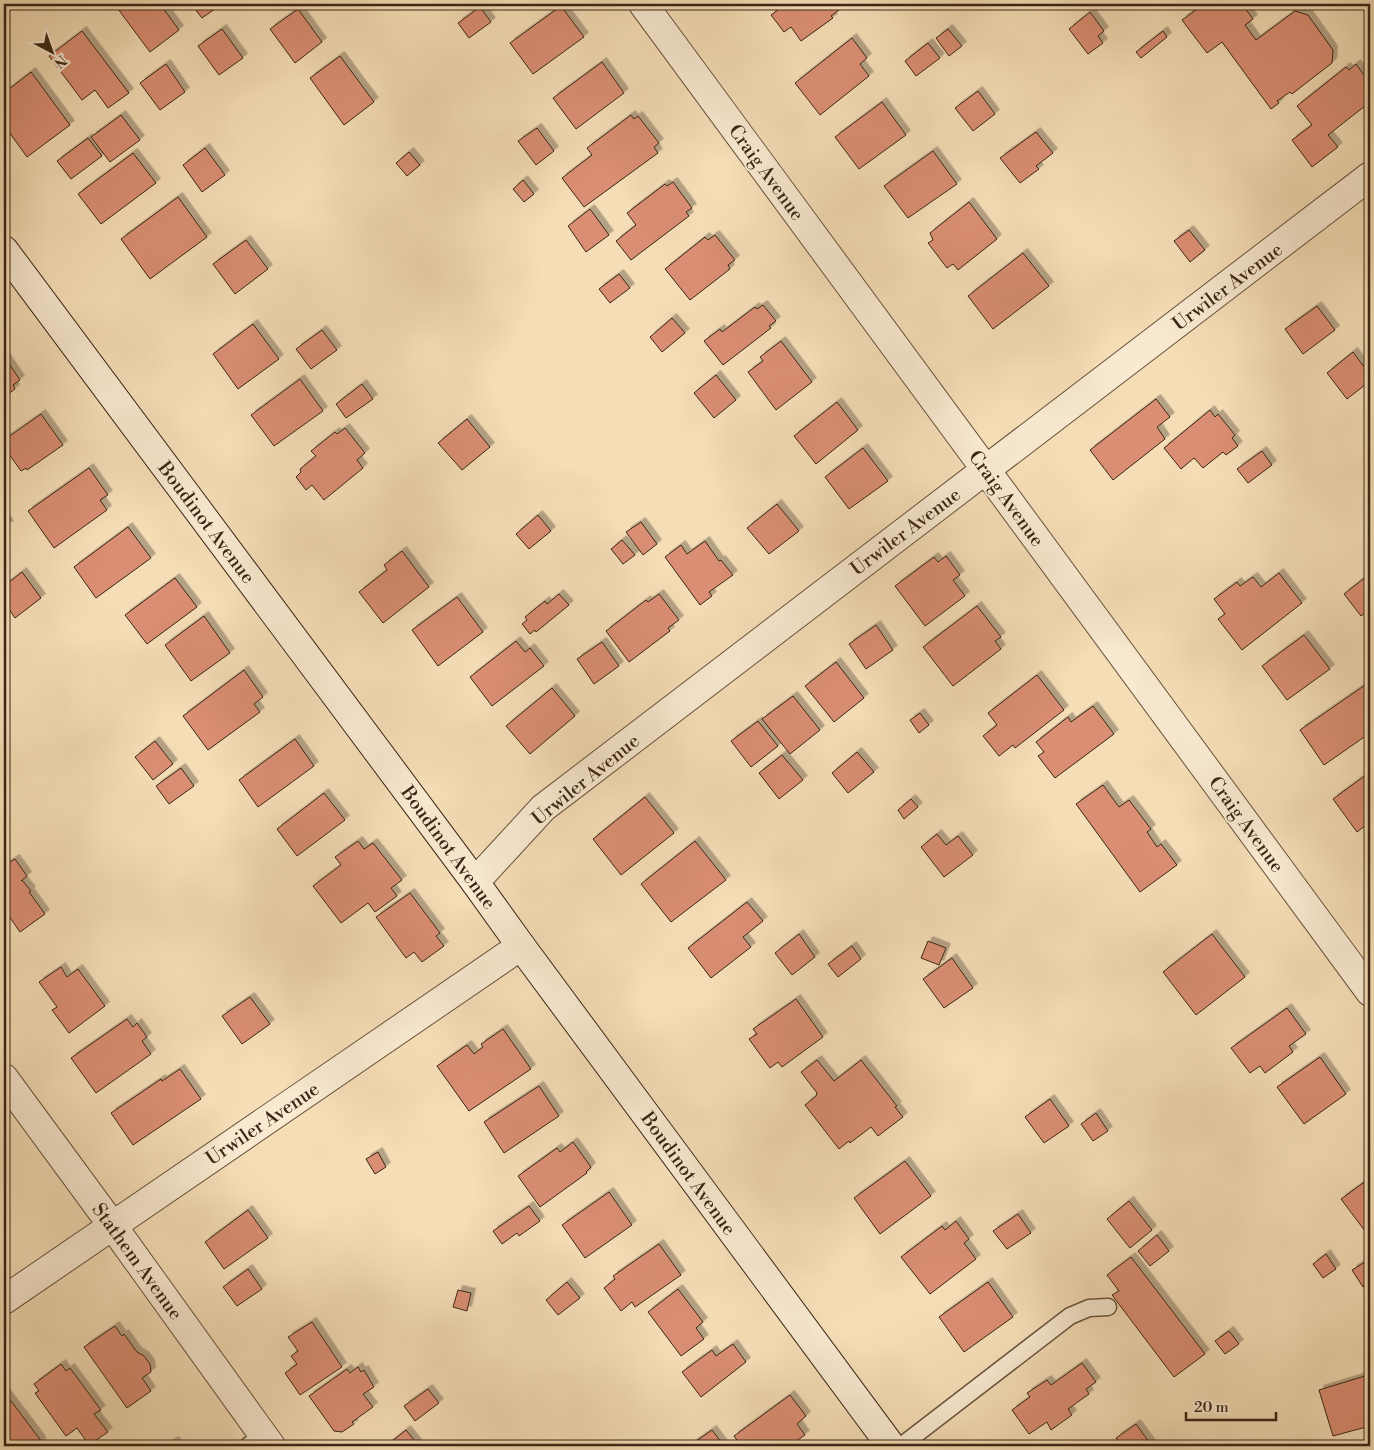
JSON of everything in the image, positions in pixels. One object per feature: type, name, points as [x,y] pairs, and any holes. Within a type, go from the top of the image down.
[{"type":"street","name":"Craig Avenue","points":[[644,4],[1370,992]]},
{"type":"street","name":"Urwiler Avenue","points":[[475,882],[543,808],[1370,176]]},
{"type":"street","name":"Boudinot Avenue","points":[[4,250],[475,882],[891,1446]]},
{"type":"street","name":"Urwiler Avenue","points":[[4,1300],[521,946]]},
{"type":"street","name":"Stathem Avenue","points":[[4,1078],[112,1225],[261,1443]]},
{"type":"lane","points":[[900,1446],[1070,1316],[1089,1308],[1108,1307]]},
{"type":"building","points":[[160,4],[179,30],[150,52],[115,5]]},
{"type":"building","points":[[191,4],[222,4],[202,18]]},
{"type":"building","points":[[786,4],[847,4],[831,16],[833,18],[801,41],[791,27],[784,32],[771,15]]},
{"type":"building","points":[[1204,4],[1242,4],[1253,19],[1245,25],[1256,40],[1295,11],[1308,15],[1333,50],[1332,63],[1292,94],[1290,92],[1277,101],[1279,103],[1271,109],[1222,42],[1207,53],[1182,20]]},
{"type":"building","points":[[561,6],[584,37],[533,74],[510,43]]},
{"type":"building","points":[[480,7],[491,22],[469,38],[458,23]]},
{"type":"building","points":[[298,9],[322,42],[295,63],[270,29]]},
{"type":"building","points":[[1090,12],[1104,31],[1098,36],[1103,43],[1088,54],[1069,29]]},
{"type":"building","points":[[222,29],[243,58],[219,75],[198,46]]},
{"type":"building","points":[[948,29],[962,46],[949,56],[936,38]]},
{"type":"building","points":[[82,31],[129,93],[108,108],[95,90],[82,100],[49,56]]},
{"type":"building","points":[[1163,31],[1167,37],[1141,58],[1136,52]]},
{"type":"building","points":[[852,38],[867,58],[860,64],[869,76],[820,115],[795,83]]},
{"type":"building","points":[[928,43],[940,58],[916,76],[905,61]]},
{"type":"building","points":[[340,56],[374,102],[344,125],[310,78]]},
{"type":"building","points":[[602,62],[624,93],[576,129],[553,98]]},
{"type":"building","points":[[166,64],[185,92],[160,110],[140,83]]},
{"type":"building","points":[[1356,64],[1370,83],[1370,89],[1365,93],[1370,102],[1328,135],[1338,147],[1312,167],[1292,140],[1312,125],[1297,106],[1346,67],[1349,70]]},
{"type":"building","points":[[31,72],[70,125],[27,157],[4,125],[4,93]]},
{"type":"building","points":[[978,91],[995,114],[973,131],[955,108]]},
{"type":"building","points":[[882,102],[906,135],[859,169],[835,137]]},
{"type":"building","points":[[121,115],[140,140],[110,162],[91,137]]},
{"type":"building","points":[[631,115],[634,119],[638,116],[659,143],[654,147],[658,153],[584,207],[562,178],[592,155],[587,148]]},
{"type":"building","points":[[537,128],[554,151],[536,165],[518,141]]},
{"type":"building","points":[[1036,132],[1053,153],[1036,166],[1039,169],[1020,183],[1000,158]]},
{"type":"building","points":[[88,138],[102,156],[71,179],[57,161]]},
{"type":"building","points":[[205,148],[225,175],[202,192],[183,165]]},
{"type":"building","points":[[933,151],[957,184],[908,218],[884,186]]},
{"type":"building","points":[[409,152],[420,165],[407,176],[396,163]]},
{"type":"building","points":[[133,153],[156,183],[101,224],[78,194]]},
{"type":"building","points":[[523,180],[534,194],[524,202],[513,189]]},
{"type":"building","points":[[673,182],[692,208],[686,212],[689,216],[631,260],[616,241],[636,225],[627,213],[665,184],[667,186]]},
{"type":"building","points":[[178,197],[207,237],[150,279],[121,239]]},
{"type":"building","points":[[969,202],[997,239],[958,270],[953,264],[947,268],[928,243],[933,240],[930,233]]},
{"type":"building","points":[[590,209],[609,235],[586,252],[568,226]]},
{"type":"building","points":[[1189,230],[1205,250],[1190,262],[1174,241]]},
{"type":"building","points":[[715,235],[735,260],[728,265],[730,269],[690,300],[665,269],[705,237],[708,240]]},
{"type":"building","points":[[246,240],[268,269],[235,294],[213,264]]},
{"type":"building","points":[[1023,253],[1049,286],[993,329],[968,296]]},
{"type":"building","points":[[619,274],[630,288],[610,303],[599,289]]},
{"type":"building","points":[[763,305],[776,321],[769,326],[771,328],[723,365],[704,341],[720,329],[722,332],[755,307],[757,309]]},
{"type":"building","points":[[1317,306],[1335,330],[1303,354],[1285,329]]},
{"type":"building","points":[[672,318],[685,333],[662,352],[650,337]]},
{"type":"building","points":[[253,324],[279,359],[238,389],[213,354]]},
{"type":"building","points":[[322,330],[337,350],[311,369],[296,349]]},
{"type":"building","points":[[781,341],[812,382],[776,410],[748,372],[763,361],[760,357]]},
{"type":"building","points":[[1353,352],[1370,375],[1370,381],[1347,399],[1327,373]]},
{"type":"building","points":[[4,356],[20,380],[13,385],[15,389],[4,397]]},
{"type":"building","points":[[716,375],[736,400],[714,418],[694,393]]},
{"type":"building","points":[[300,379],[323,411],[274,446],[251,415]]},
{"type":"building","points":[[362,384],[373,399],[346,418],[336,404]]},
{"type":"building","points":[[1156,399],[1170,417],[1157,427],[1165,439],[1113,480],[1090,450]]},
{"type":"building","points":[[837,402],[858,430],[816,464],[794,436]]},
{"type":"building","points":[[1210,410],[1215,417],[1218,414],[1235,435],[1232,438],[1238,446],[1226,455],[1223,452],[1203,468],[1194,458],[1181,469],[1164,448]]},
{"type":"building","points":[[41,414],[63,445],[27,470],[26,468],[21,471],[4,447],[4,440]]},
{"type":"building","points":[[467,419],[490,447],[462,470],[438,443]]},
{"type":"building","points":[[345,428],[365,453],[357,460],[363,468],[324,500],[312,485],[306,490],[296,477],[301,472],[300,469],[316,456],[311,451],[335,432],[337,434]]},
{"type":"building","points":[[863,448],[888,481],[849,509],[825,477]]},
{"type":"building","points":[[1262,451],[1272,465],[1248,483],[1237,469]]},
{"type":"building","points":[[89,468],[108,495],[100,500],[107,510],[54,548],[28,511]]},
{"type":"building","points":[[777,504],[799,531],[769,554],[747,528]]},
{"type":"building","points":[[538,515],[551,531],[529,549],[516,534]]},
{"type":"building","points":[[4,518],[9,525],[4,528]]},
{"type":"building","points":[[641,522],[657,544],[643,555],[626,532]]},
{"type":"building","points":[[128,527],[151,558],[96,598],[74,567]]},
{"type":"building","points":[[622,540],[635,555],[623,564],[611,549]]},
{"type":"building","points":[[705,541],[719,561],[721,560],[733,575],[709,592],[712,596],[700,605],[665,557],[681,545],[687,554]]},
{"type":"building","points":[[402,551],[429,587],[383,623],[359,592],[387,570],[384,565]]},
{"type":"building","points":[[946,556],[960,575],[953,580],[965,596],[925,626],[895,586],[934,557],[938,562]]},
{"type":"building","points":[[22,572],[41,598],[15,618],[4,602],[4,586]]},
{"type":"building","points":[[1279,573],[1302,603],[1242,650],[1218,619],[1225,614],[1214,599],[1237,582],[1240,586],[1253,577],[1261,587]]},
{"type":"building","points":[[1367,576],[1370,580],[1370,609],[1361,616],[1344,594]]},
{"type":"building","points":[[175,578],[197,607],[147,644],[125,615]]},
{"type":"building","points":[[559,594],[569,605],[536,632],[535,630],[530,634],[522,624],[527,620],[525,617],[545,601],[547,604]]},
{"type":"building","points":[[659,594],[679,620],[668,628],[670,631],[629,662],[606,631],[646,600],[648,602]]},
{"type":"building","points":[[457,597],[483,632],[438,666],[412,630]]},
{"type":"building","points":[[977,606],[1001,637],[995,641],[1001,649],[953,686],[923,647]]},
{"type":"building","points":[[204,616],[230,653],[191,681],[165,645]]},
{"type":"building","points":[[876,625],[893,650],[866,669],[849,644]]},
{"type":"building","points":[[1304,635],[1330,669],[1287,700],[1262,666]]},
{"type":"building","points":[[516,641],[525,652],[530,648],[544,666],[492,706],[470,677]]},
{"type":"building","points":[[602,642],[619,666],[594,684],[577,659]]},
{"type":"building","points":[[836,662],[864,698],[834,722],[805,686]]},
{"type":"building","points":[[244,670],[263,697],[254,704],[260,712],[208,750],[183,716]]},
{"type":"building","points":[[1037,675],[1064,710],[1015,748],[1013,745],[999,756],[983,736],[997,725],[988,713]]},
{"type":"building","points":[[1368,683],[1370,687],[1370,733],[1324,765],[1300,730]]},
{"type":"building","points":[[552,688],[575,716],[530,754],[506,726]]},
{"type":"building","points":[[793,696],[820,730],[790,754],[762,719]]},
{"type":"building","points":[[1093,706],[1114,734],[1055,778],[1038,756],[1044,752],[1036,742],[1068,717],[1071,722]]},
{"type":"building","points":[[920,713],[929,725],[919,733],[910,720]]},
{"type":"building","points":[[758,721],[778,746],[751,767],[731,741]]},
{"type":"building","points":[[295,739],[314,766],[258,807],[239,780]]},
{"type":"building","points":[[155,741],[173,764],[153,780],[135,757]]},
{"type":"building","points":[[857,752],[874,772],[848,793],[832,773]]},
{"type":"building","points":[[782,755],[803,780],[779,799],[759,773]]},
{"type":"building","points":[[181,768],[194,786],[169,804],[156,786]]},
{"type":"building","points":[[1370,772],[1370,822],[1357,832],[1333,799]]},
{"type":"building","points":[[1103,785],[1119,807],[1129,800],[1151,829],[1147,832],[1157,847],[1161,844],[1177,865],[1140,892],[1076,804]]},
{"type":"building","points":[[324,793],[345,820],[297,856],[277,829]]},
{"type":"building","points":[[645,797],[674,833],[621,875],[593,839]]},
{"type":"building","points":[[911,799],[918,807],[904,819],[898,810]]},
{"type":"building","points":[[937,834],[946,845],[958,836],[973,855],[944,877],[921,847]]},
{"type":"building","points":[[358,841],[364,849],[373,843],[402,880],[391,888],[397,896],[375,912],[368,903],[341,923],[313,886],[341,865],[335,857]]},
{"type":"building","points":[[695,841],[726,880],[671,922],[641,884]]},
{"type":"building","points":[[15,859],[27,876],[22,880],[45,914],[20,932],[4,909],[4,866]]},
{"type":"building","points":[[410,893],[440,933],[436,936],[444,946],[422,962],[414,952],[406,958],[376,917]]},
{"type":"building","points":[[747,902],[763,921],[743,937],[751,947],[711,978],[688,948]]},
{"type":"building","points":[[799,934],[815,957],[792,975],[775,953]]},
{"type":"building","points":[[1212,934],[1245,977],[1196,1015],[1163,972]]},
{"type":"building","points":[[928,941],[946,948],[939,965],[921,958]]},
{"type":"building","points":[[852,946],[861,959],[838,977],[828,964]]},
{"type":"building","points":[[952,958],[973,988],[944,1008],[923,979]]},
{"type":"building","points":[[61,967],[67,977],[78,969],[105,1006],[69,1033],[52,1010],[57,1007],[39,982]]},
{"type":"building","points":[[250,997],[270,1024],[242,1044],[222,1016]]},
{"type":"building","points":[[796,999],[823,1037],[782,1067],[778,1062],[770,1068],[749,1039],[757,1034],[753,1029]]},
{"type":"building","points":[[1287,1008],[1306,1034],[1289,1046],[1293,1052],[1265,1073],[1260,1066],[1250,1073],[1231,1048]]},
{"type":"building","points":[[127,1019],[133,1027],[137,1023],[147,1037],[142,1041],[151,1054],[96,1093],[71,1058]]},
{"type":"building","points":[[503,1029],[531,1069],[469,1111],[437,1066],[467,1045],[474,1054],[483,1047],[481,1044]]},
{"type":"building","points":[[1320,1057],[1346,1094],[1304,1124],[1277,1087]]},
{"type":"building","points":[[817,1060],[834,1081],[861,1060],[897,1106],[895,1107],[903,1117],[878,1136],[871,1127],[839,1149],[805,1105],[817,1093],[801,1072]]},
{"type":"building","points":[[180,1069],[201,1099],[133,1145],[111,1113],[161,1079],[162,1081]]},
{"type":"building","points":[[539,1086],[559,1116],[504,1153],[484,1122]]},
{"type":"building","points":[[1050,1099],[1069,1126],[1044,1143],[1025,1117]]},
{"type":"building","points":[[1096,1113],[1108,1131],[1093,1141],[1081,1124]]},
{"type":"building","points":[[573,1142],[591,1167],[587,1173],[540,1207],[518,1176],[557,1148],[560,1152]]},
{"type":"building","points":[[378,1152],[386,1167],[375,1174],[366,1159]]},
{"type":"building","points":[[905,1161],[931,1196],[880,1234],[854,1198]]},
{"type":"building","points":[[1370,1178],[1370,1234],[1368,1235],[1341,1199]]},
{"type":"building","points":[[609,1192],[632,1225],[585,1258],[562,1225]]},
{"type":"building","points":[[1129,1201],[1152,1230],[1130,1248],[1107,1219]]},
{"type":"building","points":[[529,1206],[540,1221],[519,1236],[517,1233],[502,1244],[493,1231]]},
{"type":"building","points":[[248,1210],[268,1238],[224,1269],[205,1242]]},
{"type":"building","points":[[1018,1214],[1031,1233],[1007,1249],[993,1231]]},
{"type":"building","points":[[956,1221],[969,1239],[964,1243],[976,1259],[930,1294],[901,1257],[942,1226],[945,1230]]},
{"type":"building","points":[[1157,1235],[1169,1251],[1150,1266],[1138,1251]]},
{"type":"building","points":[[659,1244],[681,1275],[635,1307],[632,1302],[621,1311],[604,1288],[615,1279],[613,1276]]},
{"type":"building","points":[[1326,1254],[1336,1269],[1323,1278],[1313,1264]]},
{"type":"building","points":[[1131,1257],[1205,1354],[1174,1377],[1112,1295],[1119,1291],[1107,1275]]},
{"type":"building","points":[[1370,1259],[1370,1282],[1363,1287],[1352,1270]]},
{"type":"building","points":[[248,1269],[262,1289],[237,1306],[223,1287]]},
{"type":"building","points":[[567,1282],[580,1298],[558,1315],[546,1300]]},
{"type":"building","points":[[988,1282],[1013,1317],[964,1352],[939,1317]]},
{"type":"building","points":[[678,1289],[703,1322],[696,1328],[704,1339],[681,1356],[648,1312]]},
{"type":"building","points":[[458,1290],[471,1293],[467,1311],[453,1307]]},
{"type":"building","points":[[312,1322],[342,1367],[300,1395],[285,1373],[297,1364],[291,1356],[298,1351],[288,1337]]},
{"type":"building","points":[[115,1326],[122,1336],[124,1334],[137,1352],[144,1356],[150,1364],[151,1372],[142,1378],[151,1391],[127,1408],[84,1347]]},
{"type":"building","points":[[1229,1331],[1239,1344],[1225,1354],[1215,1341]]},
{"type":"building","points":[[733,1344],[746,1362],[701,1397],[682,1372],[712,1350],[716,1356]]},
{"type":"building","points":[[1082,1363],[1096,1382],[1086,1389],[1089,1394],[1068,1409],[1072,1415],[1051,1430],[1047,1422],[1029,1434],[1012,1410],[1030,1397],[1027,1393],[1047,1380],[1051,1385]]},
{"type":"building","points":[[61,1364],[66,1371],[70,1368],[101,1410],[94,1414],[108,1432],[89,1445],[77,1428],[66,1436],[35,1393],[39,1391],[34,1384]]},
{"type":"building","points":[[358,1367],[361,1372],[364,1370],[374,1387],[363,1394],[373,1407],[352,1422],[354,1424],[342,1432],[334,1431],[309,1396],[347,1369],[350,1373]]},
{"type":"building","points":[[1365,1376],[1370,1393],[1370,1426],[1333,1436],[1319,1390]]},
{"type":"building","points":[[428,1389],[439,1403],[415,1421],[404,1406]]},
{"type":"building","points":[[4,1393],[42,1442],[37,1446],[4,1446]]},
{"type":"building","points":[[790,1395],[806,1416],[797,1424],[805,1435],[789,1446],[741,1446],[734,1436]]},
{"type":"building","points":[[1136,1424],[1152,1446],[1122,1446],[1116,1438]]},
{"type":"building","points":[[406,1430],[419,1446],[386,1446]]},
{"type":"building","points":[[712,1430],[724,1446],[689,1446]]},
{"type":"building","points":[[174,1441],[178,1446],[166,1446]]}]
